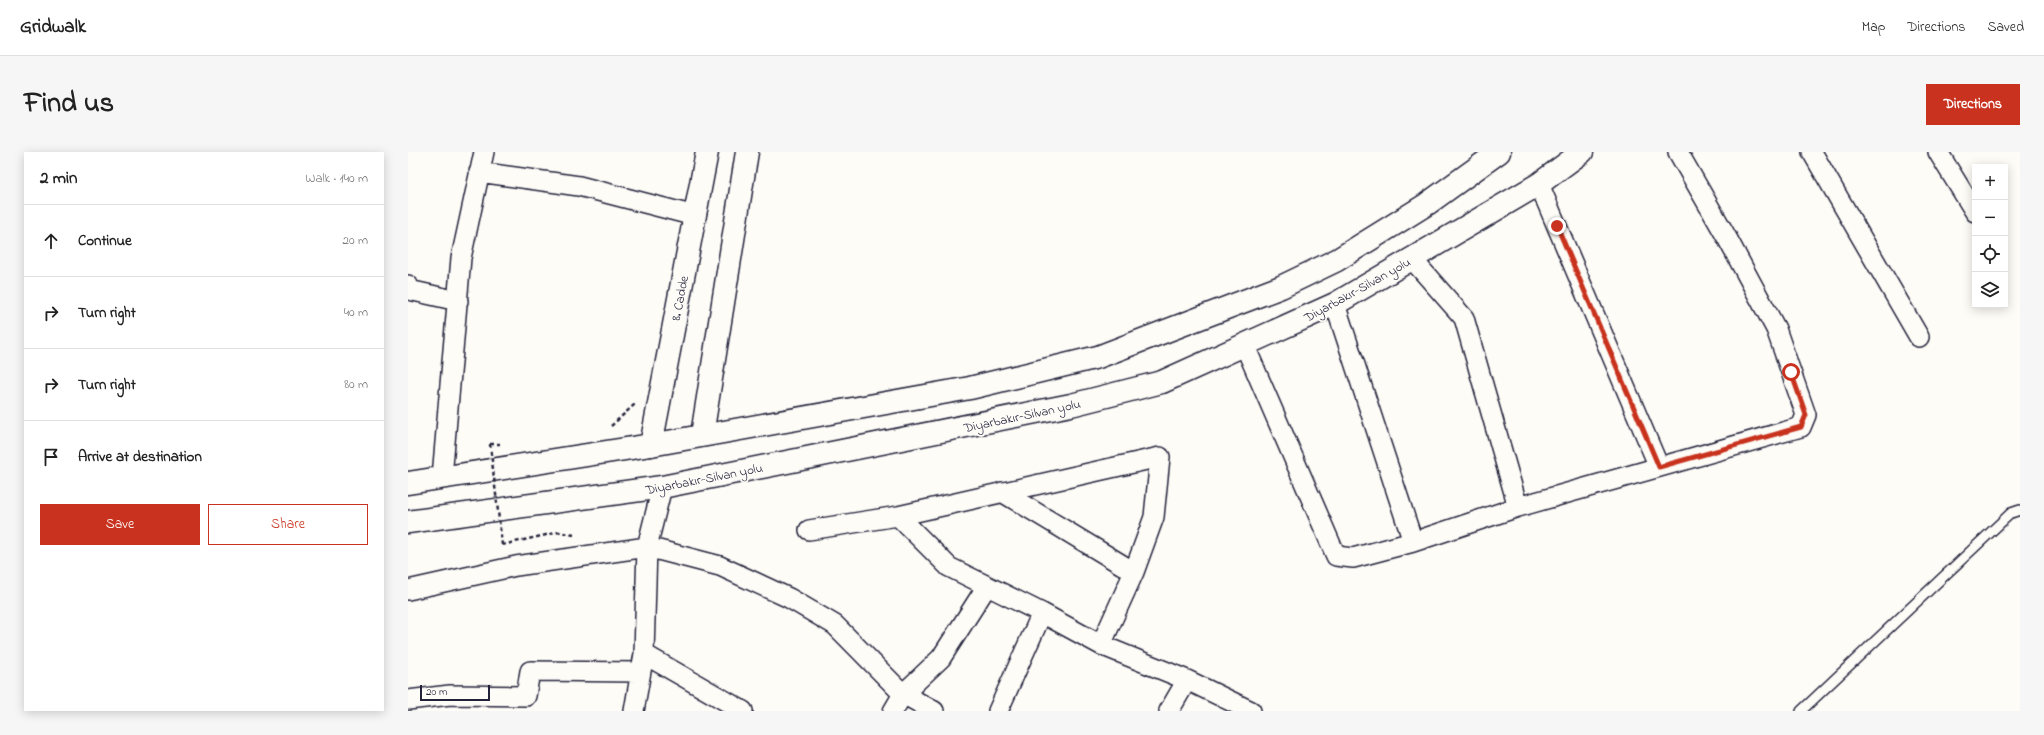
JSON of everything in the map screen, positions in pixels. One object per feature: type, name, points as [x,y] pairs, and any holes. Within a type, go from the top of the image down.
[{"type":"main road","name":"8. Cadde","points":[[651,445],[707,152]]},
{"type":"main road","points":[[702,435],[747,152]]},
{"type":"main road","points":[[408,483],[651,445],[970,388],[1098,357],[1281,287],[1337,260],[1427,204],[1499,152]]},
{"type":"main road","name":"Diyarbakır-Silvan yolu","points":[[408,522],[662,487],[1070,406],[1162,382],[1245,346],[1335,304],[1539,184],[1582,152]]},
{"type":"street","points":[[442,477],[461,258],[484,152]]},
{"type":"street","points":[[1245,346],[1336,556],[1353,558],[1413,542],[1518,507],[1801,427],[1806,415],[1776,329],[1726,236],[1678,152]]},
{"type":"street","points":[[1812,152],[1919,337]]},
{"type":"street","points":[[1938,152],[1972,207]]},
{"type":"street","points":[[480,172],[579,186],[695,216]]},
{"type":"street","points":[[1539,184],[1659,467]]},
{"type":"street","points":[[1412,259],[1464,318],[1518,507]]},
{"type":"street","points":[[408,285],[409,290],[458,301]]},
{"type":"street","points":[[1335,304],[1413,542]]},
{"type":"street","points":[[809,530],[898,516],[1160,457],[1154,517],[1134,572],[1101,646]]},
{"type":"street","points":[[634,711],[642,663],[648,547],[662,487]]},
{"type":"street","points":[[1002,492],[1134,572]]},
{"type":"street","points":[[898,516],[949,567],[1042,613],[1101,646],[1186,680],[1251,711]]},
{"type":"street","points":[[408,590],[516,566],[648,547],[720,566],[789,598],[835,625],[903,694],[934,711]]},
{"type":"street","points":[[893,711],[903,694],[941,658],[987,586]]},
{"type":"street","points":[[998,711],[1042,613]]},
{"type":"street","points":[[408,700],[450,695],[526,696],[530,671],[642,663],[743,711]]},
{"type":"street","points":[[1169,711],[1186,680]]},
{"type":"lane","points":[[1800,711],[2010,513],[2020,510]]},
{"type":"path","points":[[607,428],[614,426],[637,401]]},
{"type":"path","points":[[502,545],[490,444],[503,443]]},
{"type":"route","points":[[1557,226],[1659,467],[1801,427],[1806,415],[1791,372]]}]
